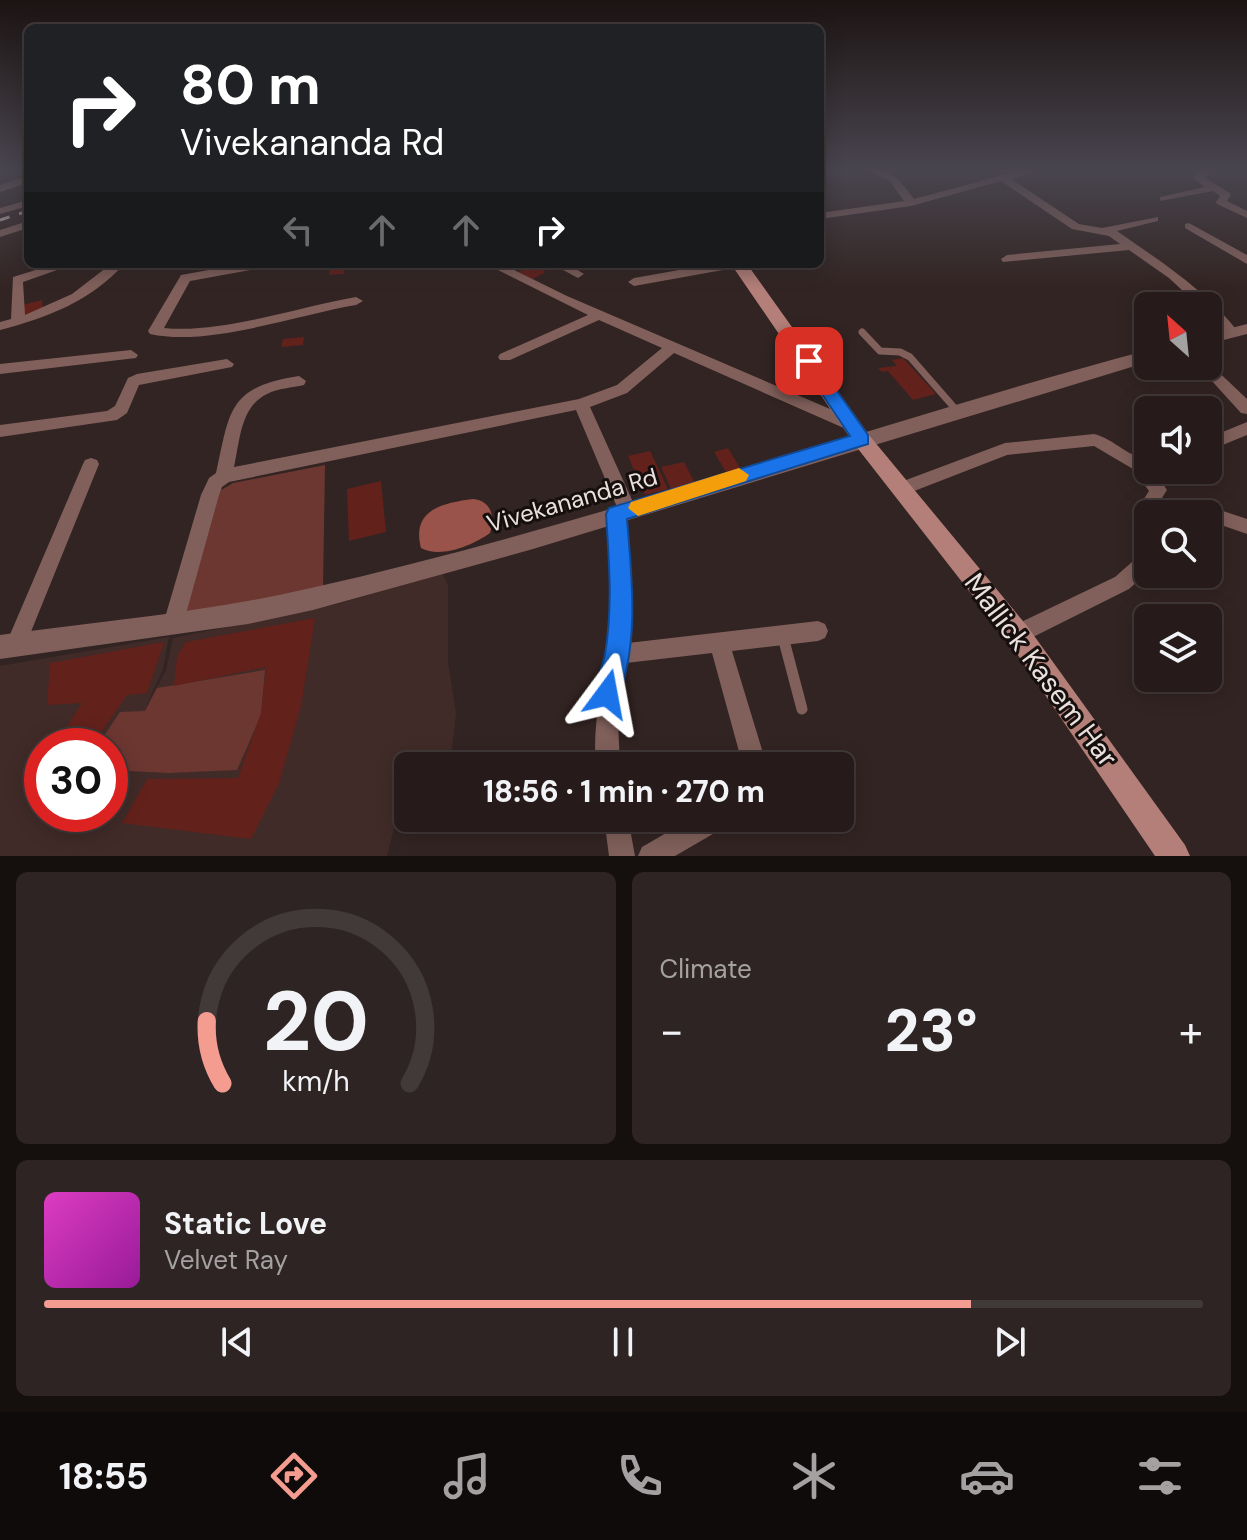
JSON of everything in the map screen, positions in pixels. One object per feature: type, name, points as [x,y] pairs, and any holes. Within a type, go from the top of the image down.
[{"type":"main road","name":"Mallick Kasem Har","points":[[739,268],[857,432],[1018,634],[1174,856]]},
{"type":"street","points":[[824,215],[869,209]]},
{"type":"street","points":[[1049,209],[1076,227],[1106,230],[1154,219]]},
{"type":"street","points":[[0,234],[24,225]]},
{"type":"street","points":[[1189,226],[1247,260]]},
{"type":"street","points":[[1106,230],[1173,275],[1191,292]]},
{"type":"street","points":[[1007,259],[1133,246]]},
{"type":"street","points":[[18,322],[16,286],[20,277],[53,268]]},
{"type":"street","points":[[0,326],[71,304],[113,268]]},
{"type":"street","points":[[500,268],[857,432]]},
{"type":"street","points":[[566,268],[578,274]]},
{"type":"street","points":[[634,282],[713,268]]},
{"type":"street","points":[[189,270],[157,323],[157,333],[230,326],[303,308],[356,301]]},
{"type":"street","points":[[0,291],[16,286]]},
{"type":"street","points":[[505,357],[600,315]]},
{"type":"street","points":[[1222,318],[1240,331]]},
{"type":"street","points":[[174,621],[210,495],[215,483],[224,476],[581,404],[622,389],[672,347]]},
{"type":"street","points":[[0,369],[131,355]]},
{"type":"street","name":"Vivekananda Rd","points":[[8,646],[248,613],[313,599],[622,512],[857,432],[958,412],[1134,360]]},
{"type":"street","points":[[0,431],[111,416],[121,409],[133,382],[227,364]]},
{"type":"street","points":[[1219,380],[1247,409]]},
{"type":"street","points":[[224,476],[245,400],[263,386],[299,381]]},
{"type":"street","points":[[581,404],[622,512],[622,595],[617,654],[606,706],[606,752]]},
{"type":"street","points":[[1222,439],[1247,428]]},
{"type":"street","points":[[904,488],[1005,449],[1101,441],[1134,460]]},
{"type":"street","points":[[8,646],[91,464]]},
{"type":"street","points":[[1222,518],[1247,527]]},
{"type":"street","points":[[1018,634],[1122,583],[1134,572]]},
{"type":"street","points":[[617,654],[720,645],[818,631]]},
{"type":"street","points":[[720,645],[751,752]]},
{"type":"street","points":[[618,832],[622,856]]},
{"type":"street","points":[[651,856],[692,832]]},
{"type":"lane","points":[[862,332],[880,351],[910,357],[958,412]]},
{"type":"lane","points":[[783,636],[802,709]]},
{"type":"shaded area","points":[[325,465],[323,587],[178,617],[211,496],[233,483]]},
{"type":"shaded area","points":[[473,499],[488,506],[492,521],[490,533],[466,546],[447,551],[421,548],[419,535],[425,517],[440,506]]},
{"type":"shaded area","points":[[442,573],[448,585],[448,663],[456,713],[452,752],[394,752],[394,829],[387,856],[0,856],[0,666],[169,637],[163,669],[145,709],[166,670],[173,638],[334,605]]},
{"type":"shaded area","points":[[265,670],[261,715],[237,770],[169,773],[128,771],[128,728],[109,728],[120,712],[145,711],[157,688]]},
{"type":"building","points":[[330,268],[345,268],[344,274],[329,275]]},
{"type":"building","points":[[539,268],[546,272],[531,280],[518,272]]},
{"type":"building","points":[[42,300],[43,311],[20,318],[19,306]]},
{"type":"building","points":[[304,337],[303,345],[281,347],[283,339]]},
{"type":"building","points":[[903,358],[936,394],[913,400],[888,371],[882,372],[878,368],[897,366],[892,360]]},
{"type":"building","points":[[728,448],[740,468],[726,472],[714,452]]},
{"type":"building","points":[[650,451],[668,489],[645,495],[628,456]]},
{"type":"building","points":[[684,462],[695,483],[671,489],[661,467]]},
{"type":"building","points":[[381,481],[386,532],[349,541],[347,489]]},
{"type":"building","points":[[315,618],[301,706],[279,783],[251,839],[128,824],[128,812],[147,779],[238,778],[261,713],[266,667],[174,686],[177,656],[186,642]]},
{"type":"building","points":[[164,642],[147,693],[127,695],[104,728],[66,728],[82,703],[47,705],[50,663]]},
{"type":"railway","points":[[0,220],[24,212]]},
{"type":"slow traffic","points":[[638,508],[739,475]]},
{"type":"route","points":[[607,694],[617,654],[622,595],[617,514],[862,440],[809,361]]}]
